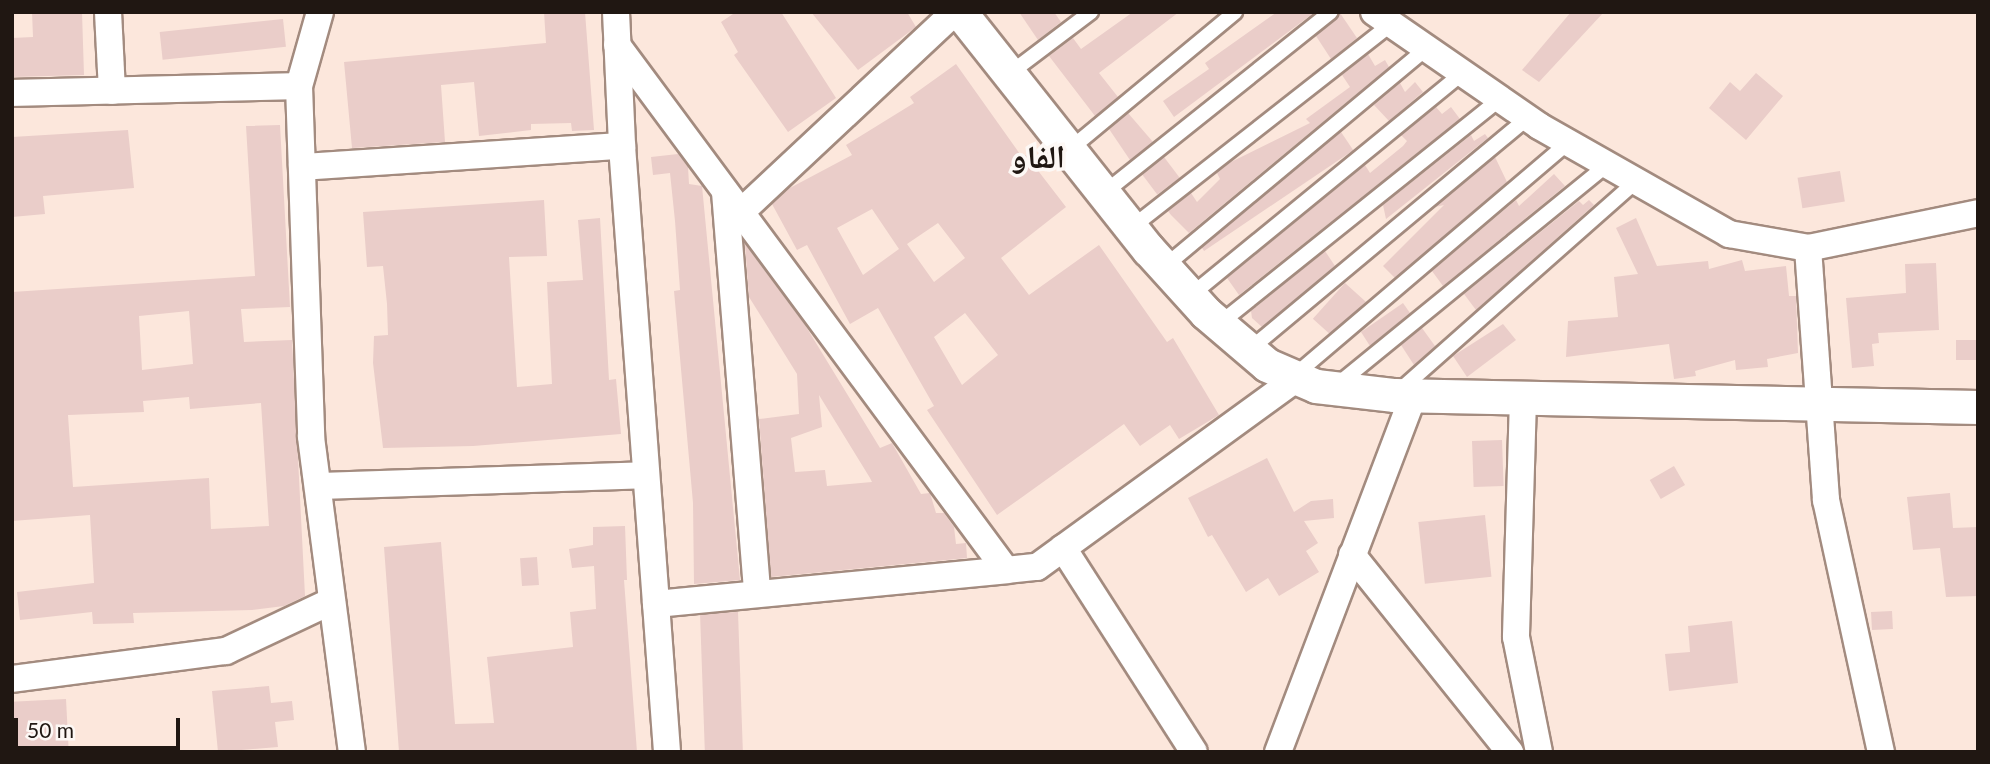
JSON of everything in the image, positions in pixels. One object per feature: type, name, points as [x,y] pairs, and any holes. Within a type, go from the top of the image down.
[{"type":"street","points":[[108,12],[112,91]]},
{"type":"street","points":[[320,12],[299,86],[312,437],[352,752]]},
{"type":"street","points":[[616,12],[622,146],[667,752]]},
{"type":"street","points":[[741,212],[957,12],[1164,267],[1219,324],[1249,350],[1295,377],[1333,388],[1403,395],[1978,407]]},
{"type":"street","points":[[1383,18],[1527,118],[1729,234],[1808,248],[1978,213]]},
{"type":"street","points":[[617,45],[1006,570]]},
{"type":"street","points":[[12,93],[299,86]]},
{"type":"street","points":[[302,167],[622,146]]},
{"type":"street","points":[[725,190],[757,594]]},
{"type":"street","points":[[1808,248],[1822,405],[1826,500],[1881,752]]},
{"type":"street","points":[[656,604],[1037,566],[1295,377]]},
{"type":"street","points":[[1278,752],[1352,555],[1403,395]]},
{"type":"street","points":[[1523,399],[1516,637],[1539,752]]},
{"type":"street","points":[[318,486],[646,475]]},
{"type":"street","points":[[1063,548],[1194,752]]},
{"type":"street","points":[[1352,555],[1510,752]]},
{"type":"street","points":[[12,679],[226,651],[332,601]]},
{"type":"lane","points":[[1009,74],[1090,12]]},
{"type":"lane","points":[[1069,150],[1235,12]]},
{"type":"lane","points":[[1104,193],[1331,12]]},
{"type":"lane","points":[[1131,228],[1383,18]]},
{"type":"lane","points":[[1164,267],[1427,48]]},
{"type":"lane","points":[[1191,296],[1462,73]]},
{"type":"lane","points":[[1219,324],[1500,99]]},
{"type":"lane","points":[[1249,350],[1527,118]]},
{"type":"lane","points":[[1295,377],[1568,143]]},
{"type":"lane","points":[[1333,388],[1607,165]]},
{"type":"lane","points":[[1403,395],[1636,181]]},
{"type":"building","points":[[32,12],[82,12],[84,75],[12,77],[12,38],[33,37]]},
{"type":"building","points":[[544,12],[585,12],[594,130],[572,131],[571,123],[531,124],[531,130],[479,136],[474,82],[441,85],[445,142],[352,148],[344,62],[546,43]]},
{"type":"building","points":[[736,12],[781,12],[836,98],[788,132],[734,55],[738,52],[721,22]]},
{"type":"building","points":[[811,12],[907,12],[916,27],[858,70]]},
{"type":"building","points":[[1019,12],[1054,12],[1061,22],[1038,40]]},
{"type":"building","points":[[1133,12],[1179,12],[1099,73],[1118,97],[1095,116],[1049,56],[1073,38],[1081,49]]},
{"type":"building","points":[[1277,12],[1315,12],[1174,117],[1163,101],[1209,69],[1205,63]]},
{"type":"building","points":[[1571,12],[1604,12],[1539,82],[1522,70]]},
{"type":"building","points":[[1340,13],[1357,38],[1331,59],[1316,36]]},
{"type":"building","points":[[283,19],[286,47],[163,60],[160,32]]},
{"type":"building","points":[[1368,54],[1375,66],[1385,60],[1389,67],[1189,233],[1171,215],[1168,211],[1191,193],[1197,202],[1220,179],[1217,173],[1231,162],[1310,123],[1306,119],[1350,87],[1342,75]]},
{"type":"building","points":[[956,64],[1022,157],[1026,155],[1066,207],[1001,258],[1029,295],[1099,245],[1167,342],[1173,338],[1219,415],[1179,439],[1170,425],[1140,446],[1124,424],[997,515],[927,410],[934,406],[878,308],[850,324],[807,245],[797,250],[772,204],[788,189],[852,155],[846,145],[914,103],[910,97]],"holes":[[[872,209],[899,249],[863,275],[837,228]],[[938,223],[965,258],[934,282],[907,244]],[[965,313],[998,355],[962,385],[934,337]]]},
{"type":"building","points":[[1756,73],[1783,96],[1746,140],[1709,108],[1730,82],[1740,91]]},
{"type":"building","points":[[1415,82],[1423,92],[1389,121],[1374,105],[1400,83],[1405,92]]},
{"type":"building","points":[[1436,107],[1442,114],[1451,107],[1460,119],[1239,295],[1227,278],[1365,165],[1370,173],[1403,146],[1407,141],[1401,135]]},
{"type":"building","points":[[1128,113],[1153,142],[1130,160],[1109,129]]},
{"type":"building","points":[[280,125],[290,307],[241,309],[244,342],[292,340],[305,596],[284,606],[252,610],[133,613],[134,623],[93,624],[92,612],[20,620],[17,592],[94,583],[90,515],[12,521],[12,292],[255,276],[246,126]],"holes":[[[189,311],[193,364],[142,370],[139,316]],[[189,397],[190,409],[261,403],[269,526],[211,529],[209,478],[73,487],[68,415],[144,412],[143,401]]]},
{"type":"building","points":[[128,130],[134,188],[43,196],[45,214],[12,217],[12,137]]},
{"type":"building","points":[[1341,132],[1353,150],[1204,251],[1192,233]]},
{"type":"building","points":[[1485,134],[1488,138],[1386,219],[1383,205],[1471,135],[1474,141]]},
{"type":"building","points":[[678,154],[688,167],[689,184],[702,186],[740,580],[694,584],[693,503],[674,291],[680,290],[675,221],[670,173],[653,175],[651,157]]},
{"type":"building","points":[[1164,157],[1180,178],[1157,195],[1142,174]]},
{"type":"building","points":[[1495,157],[1507,182],[1395,278],[1383,266],[1444,205],[1435,207]]},
{"type":"building","points":[[1840,171],[1845,202],[1802,208],[1798,178]]},
{"type":"building","points":[[1554,174],[1565,186],[1443,286],[1432,271],[1516,200],[1519,206]]},
{"type":"building","points":[[544,200],[547,256],[509,257],[517,387],[552,384],[547,282],[583,280],[578,220],[600,218],[609,380],[616,379],[621,434],[473,446],[383,448],[373,363],[374,336],[388,335],[387,304],[383,266],[367,267],[363,212]]},
{"type":"building","points":[[1589,200],[1594,205],[1476,310],[1464,294],[1579,201],[1583,205]]},
{"type":"building","points":[[1636,218],[1657,266],[1708,261],[1709,269],[1742,260],[1745,271],[1786,266],[1789,296],[1796,296],[1798,353],[1767,359],[1768,367],[1736,370],[1735,360],[1695,371],[1696,376],[1674,379],[1669,344],[1566,357],[1568,321],[1618,317],[1614,277],[1638,274],[1616,228]]},
{"type":"building","points":[[745,244],[805,325],[880,448],[892,443],[921,494],[930,493],[936,513],[944,513],[954,527],[956,544],[966,543],[967,558],[771,577],[759,419],[799,414],[797,374],[749,297]],"holes":[[[819,395],[872,482],[827,486],[825,470],[795,472],[791,438],[822,427]]]},
{"type":"building","points":[[1325,251],[1335,266],[1262,327],[1252,318],[1251,311]]},
{"type":"building","points":[[1936,263],[1939,330],[1878,333],[1879,343],[1872,344],[1874,366],[1852,368],[1846,298],[1906,293],[1905,264]]},
{"type":"building","points":[[1345,283],[1366,302],[1334,337],[1313,319]]},
{"type":"building","points":[[1403,303],[1410,313],[1370,346],[1361,332]]},
{"type":"building","points":[[1503,324],[1516,340],[1467,377],[1453,356]]},
{"type":"building","points":[[1422,328],[1435,346],[1414,365],[1401,345]]},
{"type":"building","points":[[1956,340],[1978,340],[1978,360],[1956,360]]},
{"type":"building","points":[[1502,440],[1504,486],[1474,487],[1472,441]]},
{"type":"building","points":[[1267,458],[1294,512],[1311,501],[1333,499],[1334,518],[1304,521],[1318,543],[1306,551],[1319,572],[1279,596],[1268,578],[1246,592],[1212,535],[1208,537],[1188,498]]},
{"type":"building","points":[[1674,466],[1685,485],[1661,499],[1650,480]]},
{"type":"building","points":[[1950,493],[1953,528],[1978,527],[1978,596],[1946,597],[1940,548],[1913,550],[1907,497]]},
{"type":"building","points":[[1485,515],[1491,577],[1425,584],[1418,522]]},
{"type":"building","points":[[625,526],[627,580],[624,580],[637,752],[399,752],[384,547],[441,542],[455,724],[494,723],[487,657],[573,647],[570,612],[596,609],[594,566],[572,568],[569,549],[593,545],[593,527]]},
{"type":"building","points":[[537,557],[539,585],[522,586],[520,558]]},
{"type":"building","points":[[1892,611],[1893,629],[1872,630],[1871,612]]},
{"type":"building","points":[[738,612],[743,752],[705,752],[700,613]]},
{"type":"building","points":[[1732,621],[1738,683],[1669,691],[1665,654],[1690,652],[1688,626]]},
{"type":"building","points":[[269,686],[271,703],[292,701],[294,720],[275,722],[278,747],[218,752],[212,691]]},
{"type":"building","points":[[66,699],[69,752],[15,752],[12,702]]},
{"type":"district","name":"الفاو","points":[[1038,156]]}]
